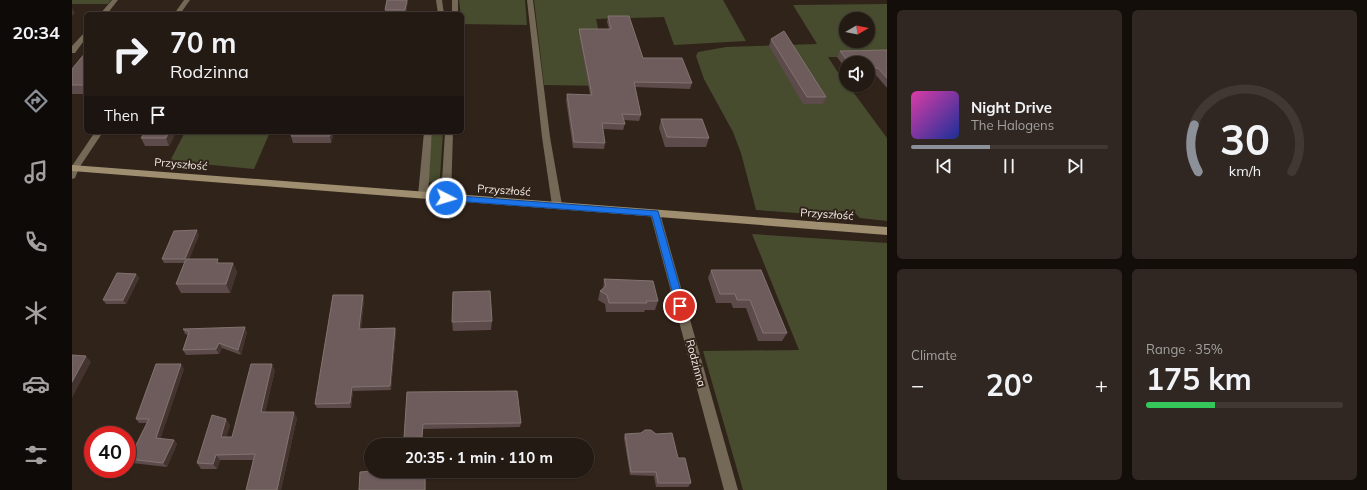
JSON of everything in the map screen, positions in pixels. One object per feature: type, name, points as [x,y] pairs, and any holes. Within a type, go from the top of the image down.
[{"type":"street","points":[[105,12],[115,0]]},
{"type":"street","points":[[179,12],[187,0]]},
{"type":"street","points":[[439,0],[441,12]]},
{"type":"street","points":[[455,0],[455,12]]},
{"type":"street","points":[[530,0],[545,130],[557,205]]},
{"type":"street","points":[[72,51],[84,36]]},
{"type":"street","points":[[73,170],[98,134]]},
{"type":"street","points":[[423,195],[428,134]]},
{"type":"street","points":[[446,198],[449,134]]},
{"type":"street","name":"Przyszłość","points":[[73,170],[557,205],[887,231]]},
{"type":"street","name":"Rodzinna","points":[[655,213],[731,490]]},
{"type":"green space","points":[[72,0],[111,0],[108,4],[72,4]]},
{"type":"green space","points":[[459,0],[525,0],[527,25],[464,24],[464,12],[460,12]]},
{"type":"green space","points":[[534,0],[723,0],[746,41],[674,45],[664,17],[596,19],[611,86],[544,85]]},
{"type":"green space","points":[[887,4],[887,57],[828,57],[839,74],[839,92],[853,92],[887,138],[887,221],[860,218],[853,211],[841,211],[839,216],[756,210],[741,153],[733,132],[704,79],[696,56],[698,52],[726,47],[817,44],[793,5]]},
{"type":"green space","points":[[184,134],[269,134],[254,169],[170,161]]},
{"type":"green space","points":[[432,134],[443,134],[440,177],[439,180],[428,183]]},
{"type":"green space","points":[[752,234],[887,243],[887,490],[743,490],[703,351],[799,350]]},
{"type":"building","points":[[387,0],[407,0],[405,10],[385,10]]},
{"type":"building","points":[[608,16],[629,16],[643,58],[682,58],[692,83],[634,82],[641,115],[622,114],[625,124],[602,123],[605,143],[574,142],[567,94],[592,95],[579,29],[611,29]]},
{"type":"building","points":[[784,31],[826,97],[807,97],[771,39]]},
{"type":"building","points":[[887,50],[887,78],[878,68],[875,68],[875,56],[844,56],[840,51]]},
{"type":"building","points":[[84,54],[84,85],[72,85],[72,69]]},
{"type":"building","points":[[661,119],[702,119],[709,138],[667,137]]},
{"type":"building","points":[[144,134],[168,134],[166,138],[141,138]]},
{"type":"building","points":[[292,134],[330,134],[330,136],[291,136]]},
{"type":"building","points":[[197,230],[185,259],[162,259],[174,231]]},
{"type":"building","points":[[186,259],[218,259],[217,263],[233,263],[226,284],[176,284]]},
{"type":"building","points":[[711,270],[761,270],[787,333],[763,333],[750,300],[737,300],[735,294],[720,294]]},
{"type":"building","points":[[117,273],[136,274],[123,300],[103,300]]},
{"type":"building","points":[[604,279],[653,281],[658,301],[646,301],[647,303],[609,303],[607,295],[600,291],[606,286]]},
{"type":"building","points":[[490,291],[492,321],[452,322],[453,292]]},
{"type":"building","points":[[333,295],[363,295],[359,329],[395,328],[390,386],[352,387],[350,403],[315,404]]},
{"type":"building","points":[[245,327],[238,350],[219,343],[216,349],[183,350],[189,332],[183,329]]},
{"type":"building","points":[[72,355],[86,356],[72,382]]},
{"type":"building","points":[[156,364],[181,364],[156,438],[174,440],[163,463],[136,460],[136,445],[149,419],[136,419]]},
{"type":"building","points":[[251,364],[272,364],[261,412],[294,412],[277,490],[246,490],[255,454],[216,455],[213,464],[197,463],[212,415],[226,419],[221,437],[232,437]]},
{"type":"building","points":[[517,391],[521,423],[423,424],[422,437],[404,438],[407,392]]},
{"type":"building","points":[[645,430],[651,430],[656,434],[672,433],[678,458],[685,458],[691,483],[658,483],[656,472],[631,472],[625,434],[641,433]]},
{"type":"building","points":[[360,472],[364,472],[364,478],[425,478],[425,490],[359,490]]},
{"type":"route","points":[[446,198],[655,213],[680,306]]}]
